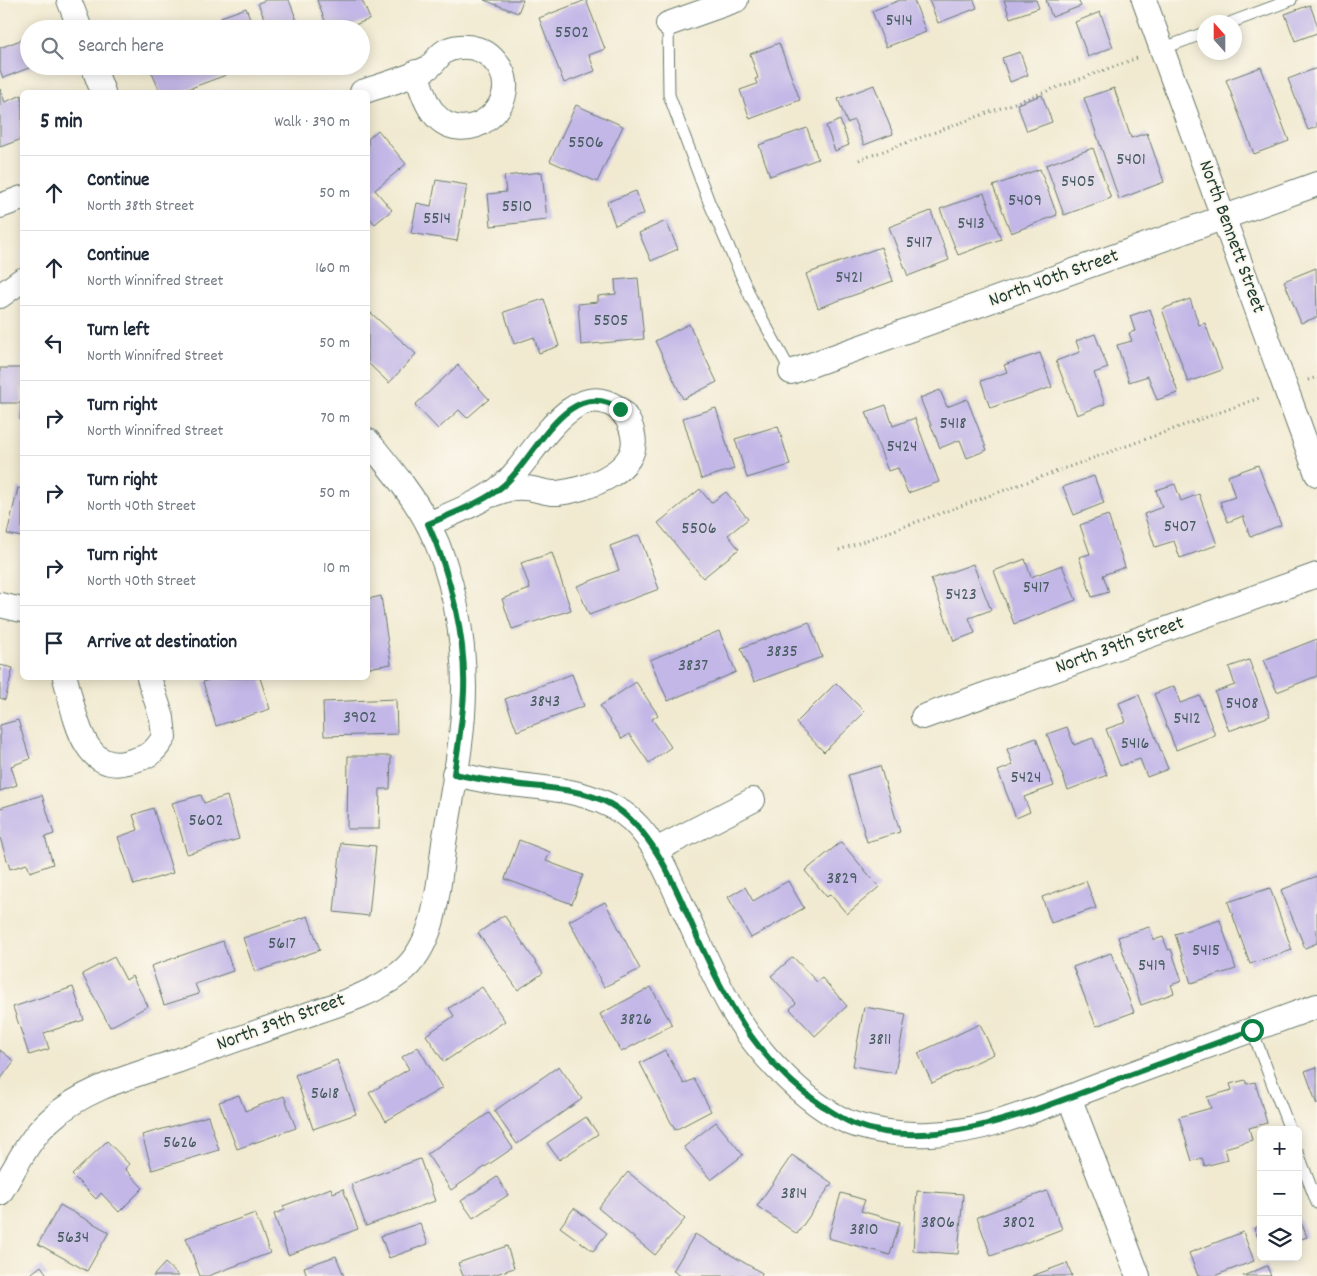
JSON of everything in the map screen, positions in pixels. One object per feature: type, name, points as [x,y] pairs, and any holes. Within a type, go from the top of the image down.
[{"type":"street","points":[[69,0],[77,20]]},
{"type":"street","points":[[668,24],[736,0]]},
{"type":"street","name":"North Bennett Street","points":[[1144,0],[1317,474]]},
{"type":"street","points":[[367,90],[416,72]]},
{"type":"street","points":[[97,75],[102,90]]},
{"type":"street","name":"North 40th Street","points":[[791,372],[1224,219],[1317,184]]},
{"type":"street","points":[[0,206],[20,199]]},
{"type":"street","points":[[0,296],[20,281]]},
{"type":"street","points":[[428,524],[491,495],[514,488],[560,492],[584,487],[604,478],[624,464],[632,454],[634,440],[626,418],[620,409],[604,402],[587,402],[574,407],[544,434],[515,474],[491,495]]},
{"type":"street","name":"North 39th Street","points":[[0,1193],[35,1136],[48,1121],[74,1101],[120,1080],[335,1005],[379,986],[398,975],[412,963],[424,942],[435,911],[454,774],[464,689],[462,663],[452,596],[443,561],[428,524],[394,472],[370,444]]},
{"type":"street","name":"North 39th Street","points":[[924,718],[1317,575]]},
{"type":"street","points":[[0,605],[20,610]]},
{"type":"street","points":[[66,680],[80,731],[88,750],[102,760],[114,764],[149,756],[164,738],[162,718],[150,680]]},
{"type":"street","points":[[454,774],[560,790],[593,798],[626,815],[656,850],[735,1014],[753,1041],[780,1073],[830,1111],[854,1124],[891,1132],[929,1134],[962,1130],[997,1121],[1069,1097],[1317,1006]]},
{"type":"street","points":[[656,850],[753,800]]},
{"type":"street","points":[[1069,1097],[1138,1276]]},
{"type":"lane","points":[[1242,18],[1291,0]]},
{"type":"lane","points":[[668,24],[669,95],[712,211],[751,298],[791,372]]},
{"type":"lane","points":[[1162,49],[1197,36]]},
{"type":"lane","points":[[1252,1030],[1288,1126]]},
{"type":"lane","points":[[1302,1163],[1317,1203]]},
{"type":"path","points":[[859,160],[1162,49]]},
{"type":"path","points":[[839,550],[1286,388]]},
{"type":"building","points":[[266,0],[289,0],[297,20],[265,20],[258,3]]},
{"type":"building","points":[[317,0],[362,0],[370,19],[367,20],[325,20]]},
{"type":"building","points":[[484,0],[523,0],[518,13]]},
{"type":"building","points":[[586,0],[605,49],[589,55],[595,71],[564,83],[539,18]]},
{"type":"building","points":[[900,0],[914,0],[926,32],[886,47],[872,11]]},
{"type":"building","points":[[929,0],[974,0],[977,8],[938,23]]},
{"type":"building","points":[[1004,0],[1036,0],[1039,8],[1010,18]]},
{"type":"building","points":[[1046,0],[1078,0],[1081,6],[1052,17]]},
{"type":"building","points":[[1310,5],[1317,24],[1317,33],[1295,41],[1285,14]]},
{"type":"building","points":[[246,8],[251,20],[222,20],[221,17]]},
{"type":"building","points":[[1100,12],[1113,47],[1088,57],[1075,22]]},
{"type":"building","points":[[20,40],[20,71],[3,78],[0,70],[0,48]]},
{"type":"building","points":[[779,43],[800,100],[750,119],[740,90],[757,84],[755,79],[758,78],[750,54]]},
{"type":"building","points":[[1020,52],[1028,75],[1010,82],[1002,58]]},
{"type":"building","points":[[1261,67],[1289,141],[1254,154],[1226,80]]},
{"type":"building","points":[[1317,68],[1317,127],[1308,130],[1288,79]]},
{"type":"building","points":[[153,75],[226,75],[185,90],[159,90]]},
{"type":"building","points":[[874,85],[893,134],[864,145],[854,120],[847,123],[838,99]]},
{"type":"building","points":[[1114,88],[1131,138],[1147,133],[1164,182],[1119,199],[1084,98]]},
{"type":"building","points":[[0,89],[5,102],[20,96],[20,140],[0,147]]},
{"type":"building","points":[[1042,95],[1052,122],[1027,131],[1017,104]]},
{"type":"building","points":[[576,105],[623,126],[597,182],[550,161]]},
{"type":"building","points":[[840,120],[849,145],[835,151],[826,126]]},
{"type":"building","points":[[807,128],[818,159],[770,176],[759,145]]},
{"type":"building","points":[[378,130],[406,164],[375,190],[392,210],[375,224],[370,218],[370,137]]},
{"type":"building","points":[[1093,148],[1111,198],[1064,215],[1046,165]]},
{"type":"building","points":[[1040,169],[1057,215],[1011,233],[993,186]]},
{"type":"building","points":[[542,172],[547,220],[491,226],[488,194],[506,192],[504,176]]},
{"type":"building","points":[[436,180],[467,185],[457,241],[411,233],[417,203],[431,206]]},
{"type":"building","points":[[636,191],[644,214],[615,225],[607,202]]},
{"type":"building","points":[[984,193],[1001,239],[958,255],[940,209]]},
{"type":"building","points":[[931,211],[949,260],[908,276],[889,227]]},
{"type":"building","points":[[666,221],[678,249],[651,261],[639,233]]},
{"type":"building","points":[[881,247],[893,281],[818,308],[806,274]]},
{"type":"building","points":[[1316,268],[1317,317],[1301,323],[1284,281]]},
{"type":"building","points":[[638,278],[644,339],[581,345],[578,304],[598,302],[598,296],[616,294],[615,280]]},
{"type":"building","points":[[544,299],[559,346],[539,353],[534,337],[514,344],[504,312]]},
{"type":"building","points":[[1190,299],[1199,325],[1205,323],[1222,370],[1188,382],[1162,309]]},
{"type":"building","points":[[1150,309],[1178,393],[1157,400],[1148,376],[1129,382],[1117,345],[1132,341],[1129,333],[1135,331],[1130,316]]},
{"type":"building","points":[[370,312],[416,354],[389,383],[370,365]]},
{"type":"building","points":[[689,324],[717,382],[683,399],[655,341]]},
{"type":"building","points":[[1095,334],[1108,368],[1094,373],[1105,404],[1077,415],[1056,361],[1080,352],[1076,341]]},
{"type":"building","points":[[1040,353],[1052,387],[990,408],[981,381],[1007,372],[1004,365]]},
{"type":"building","points":[[458,365],[489,399],[467,418],[459,410],[438,429],[415,405]]},
{"type":"building","points":[[0,368],[20,368],[20,403],[0,403]]},
{"type":"building","points":[[940,390],[947,407],[967,399],[987,450],[967,458],[960,440],[940,448],[920,398]]},
{"type":"building","points":[[886,405],[893,426],[915,418],[939,482],[908,493],[898,468],[888,471],[866,412]]},
{"type":"building","points":[[716,408],[734,469],[701,479],[683,418]]},
{"type":"building","points":[[778,426],[790,465],[747,478],[735,439]]},
{"type":"building","points":[[1258,465],[1281,525],[1250,537],[1243,516],[1228,522],[1220,502],[1235,497],[1228,476]]},
{"type":"building","points":[[1094,476],[1104,503],[1074,515],[1063,487]]},
{"type":"building","points":[[1175,484],[1181,501],[1199,494],[1217,545],[1180,558],[1174,541],[1155,547],[1144,514],[1162,507],[1156,490]]},
{"type":"building","points":[[18,488],[20,488],[20,537],[7,534]]},
{"type":"building","points":[[700,489],[711,503],[726,492],[748,519],[728,535],[739,549],[703,578],[658,523]]},
{"type":"building","points":[[1108,515],[1125,567],[1103,575],[1109,592],[1092,597],[1079,557],[1090,554],[1080,525]]},
{"type":"building","points":[[639,535],[659,589],[589,615],[577,586],[619,570],[610,546]]},
{"type":"building","points":[[552,553],[571,610],[512,629],[502,599],[530,589],[521,563]]},
{"type":"building","points":[[1025,559],[1031,577],[1062,565],[1076,600],[1014,624],[994,571]]},
{"type":"building","points":[[973,564],[991,610],[969,618],[975,633],[954,641],[931,579]]},
{"type":"building","points":[[381,596],[391,664],[370,668],[370,599]]},
{"type":"building","points":[[809,622],[822,657],[754,682],[741,648]]},
{"type":"building","points":[[719,631],[736,672],[668,701],[650,660]]},
{"type":"building","points":[[1317,639],[1317,676],[1277,692],[1264,660]]},
{"type":"building","points":[[1249,660],[1270,716],[1229,731],[1215,692],[1235,685],[1229,667]]},
{"type":"building","points":[[0,665],[13,668],[5,700],[0,698]]},
{"type":"building","points":[[572,674],[584,706],[517,731],[505,699]]},
{"type":"building","points":[[208,680],[261,680],[270,709],[216,726],[203,682]]},
{"type":"building","points":[[636,682],[658,715],[652,719],[671,747],[649,763],[629,734],[622,739],[600,706]]},
{"type":"building","points":[[836,683],[865,712],[824,752],[796,723]]},
{"type":"building","points":[[1174,686],[1180,703],[1200,696],[1215,735],[1176,750],[1154,694]]},
{"type":"building","points":[[1139,695],[1168,769],[1147,777],[1140,759],[1120,766],[1106,729],[1126,722],[1119,703]]},
{"type":"building","points":[[396,699],[397,734],[324,736],[323,702]]},
{"type":"building","points":[[18,720],[30,759],[11,766],[17,785],[0,791],[0,725]]},
{"type":"building","points":[[1067,727],[1074,745],[1093,738],[1107,775],[1068,790],[1047,734]]},
{"type":"building","points":[[1036,738],[1054,786],[1024,797],[1030,812],[1016,818],[998,771],[1013,765],[1007,749]]},
{"type":"building","points":[[348,756],[391,756],[390,789],[380,789],[379,829],[347,829]]},
{"type":"building","points":[[880,766],[900,832],[867,842],[848,775]]},
{"type":"building","points":[[42,795],[54,834],[45,837],[53,864],[30,872],[27,864],[10,869],[0,838],[0,808]]},
{"type":"building","points":[[201,795],[204,803],[227,796],[239,839],[187,854],[172,803]]},
{"type":"building","points":[[153,808],[173,873],[134,885],[118,837],[138,830],[133,815]]},
{"type":"building","points":[[519,840],[550,852],[546,861],[583,875],[572,904],[505,879]]},
{"type":"building","points":[[841,842],[879,887],[847,914],[830,894],[827,897],[805,871]]},
{"type":"building","points":[[341,843],[376,846],[369,916],[334,912]]},
{"type":"building","points":[[1317,876],[1317,943],[1305,948],[1281,890]]},
{"type":"building","points":[[788,881],[804,908],[751,938],[728,897],[745,887],[753,901]]},
{"type":"building","points":[[1086,881],[1096,908],[1051,923],[1042,897]]},
{"type":"building","points":[[1270,888],[1292,950],[1250,964],[1228,902]]},
{"type":"building","points":[[605,902],[640,969],[604,987],[569,921]]},
{"type":"building","points":[[504,915],[543,973],[518,990],[478,933]]},
{"type":"building","points":[[308,916],[320,950],[255,972],[243,938]]},
{"type":"building","points":[[1220,920],[1236,969],[1191,983],[1175,934]]},
{"type":"building","points":[[1149,927],[1154,940],[1163,937],[1168,950],[1171,949],[1182,981],[1171,985],[1174,993],[1141,1005],[1118,937]]},
{"type":"building","points":[[223,941],[233,971],[195,984],[199,994],[164,1005],[151,966]]},
{"type":"building","points":[[1111,953],[1134,1012],[1096,1026],[1073,967]]},
{"type":"building","points":[[114,957],[126,980],[132,976],[148,1006],[110,1027],[82,974]]},
{"type":"building","points":[[793,957],[817,982],[822,978],[847,1006],[815,1036],[790,1009],[796,1003],[771,976]]},
{"type":"building","points":[[73,987],[84,1020],[44,1033],[49,1049],[29,1055],[13,1007]]},
{"type":"building","points":[[482,987],[505,1021],[444,1062],[426,1035],[454,1016],[449,1008]]},
{"type":"building","points":[[651,987],[672,1025],[621,1052],[600,1014]]},
{"type":"building","points":[[864,1007],[906,1014],[895,1073],[853,1066]]},
{"type":"building","points":[[980,1024],[994,1054],[932,1083],[918,1053]]},
{"type":"building","points":[[418,1047],[442,1088],[386,1121],[369,1093],[409,1069],[402,1057]]},
{"type":"building","points":[[0,1050],[14,1061],[0,1080]]},
{"type":"building","points":[[665,1050],[684,1084],[694,1079],[711,1111],[675,1130],[640,1063]]},
{"type":"building","points":[[337,1060],[356,1114],[313,1129],[295,1075]]},
{"type":"building","points":[[559,1066],[582,1099],[517,1144],[494,1111]]},
{"type":"building","points":[[1317,1067],[1317,1105],[1305,1071]]},
{"type":"building","points":[[1245,1080],[1247,1084],[1255,1082],[1267,1123],[1249,1128],[1252,1140],[1225,1148],[1228,1160],[1205,1166],[1202,1158],[1192,1161],[1179,1117],[1211,1108],[1207,1097],[1232,1090],[1230,1084]]},
{"type":"building","points":[[239,1095],[245,1111],[284,1096],[296,1128],[237,1149],[219,1102]]},
{"type":"building","points":[[489,1113],[513,1148],[451,1190],[427,1154]]},
{"type":"building","points":[[208,1116],[219,1150],[152,1170],[142,1135]]},
{"type":"building","points":[[586,1117],[598,1134],[559,1160],[547,1143]]},
{"type":"building","points":[[716,1122],[743,1155],[711,1180],[684,1147]]},
{"type":"building","points":[[107,1141],[129,1164],[125,1169],[143,1188],[119,1212],[101,1193],[96,1199],[72,1175]]},
{"type":"building","points":[[792,1155],[832,1183],[797,1234],[757,1206]]},
{"type":"building","points":[[420,1159],[435,1201],[366,1226],[351,1184]]},
{"type":"building","points":[[628,1172],[685,1219],[655,1255],[598,1208]]},
{"type":"building","points":[[497,1177],[508,1195],[473,1218],[461,1201]]},
{"type":"building","points":[[331,1188],[333,1193],[343,1189],[358,1229],[288,1255],[274,1214],[285,1210],[283,1206]]},
{"type":"building","points":[[917,1191],[963,1194],[958,1254],[913,1251]]},
{"type":"building","points":[[1047,1191],[1062,1229],[991,1256],[977,1217]]},
{"type":"building","points":[[841,1193],[865,1200],[861,1211],[900,1222],[890,1255],[828,1238]]},
{"type":"building","points":[[60,1205],[109,1232],[87,1271],[38,1244]]},
{"type":"building","points":[[574,1208],[607,1233],[593,1251],[560,1227]]},
{"type":"building","points":[[255,1213],[270,1253],[208,1276],[200,1276],[186,1238]]},
{"type":"building","points":[[420,1223],[428,1244],[389,1258],[381,1236]]},
{"type":"building","points":[[1302,1225],[1307,1237],[1302,1239]]},
{"type":"building","points":[[1243,1232],[1254,1261],[1214,1276],[1198,1276],[1189,1253]]},
{"type":"building","points":[[695,1234],[762,1273],[761,1276],[681,1276],[673,1271]]},
{"type":"building","points":[[507,1246],[514,1268],[490,1276],[463,1276],[458,1263]]},
{"type":"building","points":[[336,1256],[344,1276],[307,1276],[304,1267]]},
{"type":"building","points":[[165,1263],[179,1276],[153,1276]]},
{"type":"building","points":[[1067,1263],[1072,1276],[1032,1276]]},
{"type":"building","points":[[41,1266],[48,1276],[28,1276]]},
{"type":"building","points":[[1267,1266],[1271,1276],[1243,1276]]},
{"type":"route","points":[[620,409],[598,401],[587,402],[574,407],[544,434],[520,469],[505,485],[491,495],[428,524],[443,561],[459,632],[464,689],[454,774],[560,790],[608,803],[626,815],[641,830],[656,850],[718,981],[735,1014],[753,1041],[780,1073],[803,1092],[830,1111],[854,1124],[891,1132],[929,1134],[962,1130],[997,1121],[1069,1097],[1252,1030]]}]
